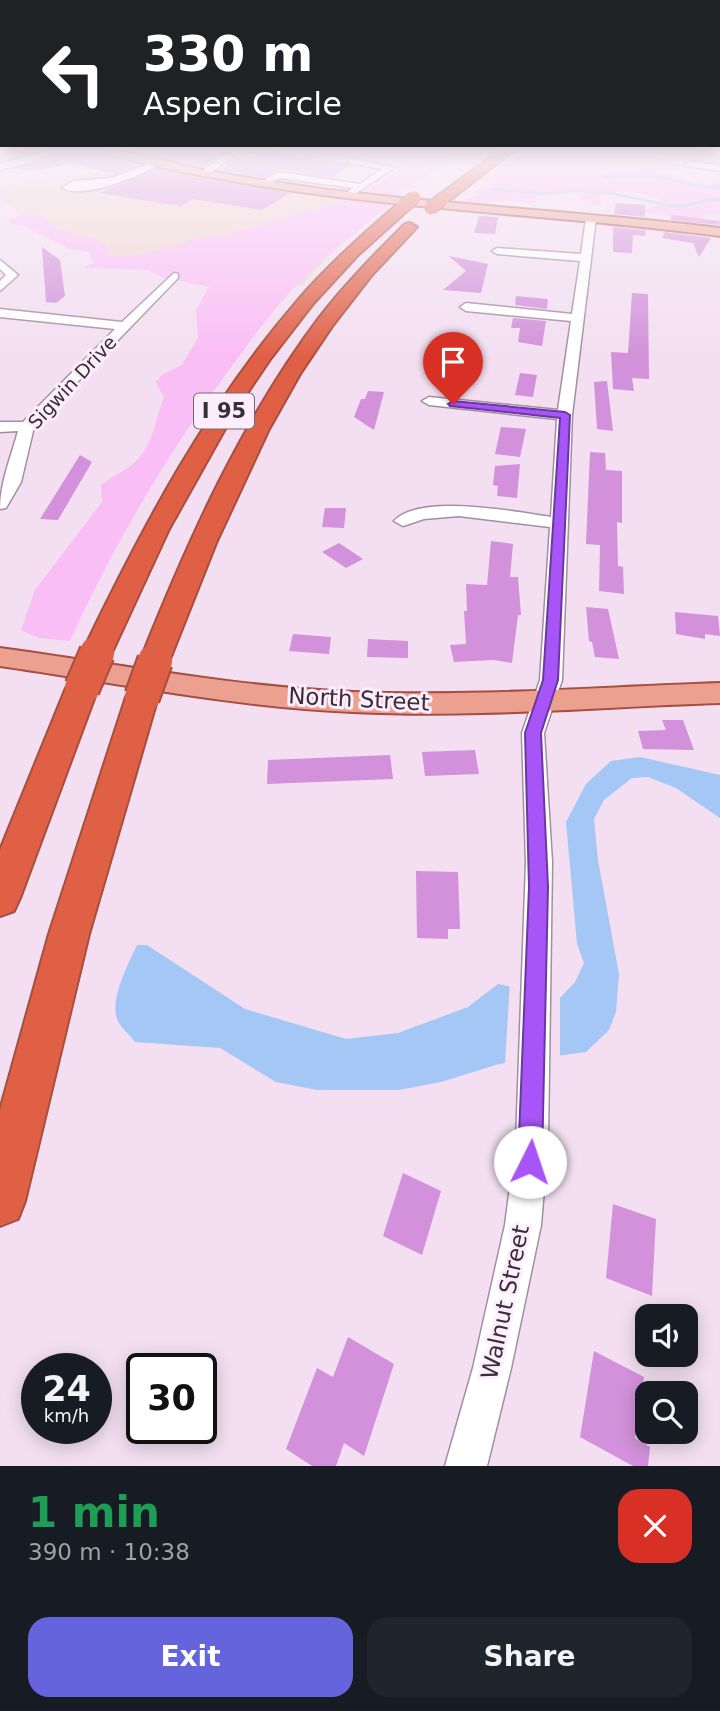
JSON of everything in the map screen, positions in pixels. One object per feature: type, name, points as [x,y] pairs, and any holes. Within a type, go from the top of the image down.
[{"type":"highway","name":"I 95","points":[[0,898],[82,688],[162,517],[243,382],[285,325],[361,242],[394,219]]},
{"type":"highway","name":"I 95","points":[[0,1201],[69,934],[149,679],[223,497],[282,386],[314,337],[409,219]]},
{"type":"main road","points":[[604,219],[720,232]]},
{"type":"main road","name":"North Street","points":[[0,657],[268,695],[353,702],[439,704],[720,693]]},
{"type":"street","name":"Walnut Street","points":[[466,1466],[492,1368],[523,1225],[532,1141],[539,862],[533,733],[551,680],[557,523],[565,415],[591,219]]},
{"type":"street","points":[[497,251],[586,258]]},
{"type":"street","points":[[0,263],[12,275],[0,288]]},
{"type":"street","name":"Sigwin Drive","points":[[0,504],[13,482],[27,426],[174,276]]},
{"type":"street","points":[[466,307],[578,318]]},
{"type":"street","points":[[0,313],[125,326]]},
{"type":"street","points":[[429,401],[565,415]]},
{"type":"street","points":[[0,427],[27,426]]},
{"type":"street","points":[[403,521],[420,513],[447,510],[557,523]]},
{"type":"shaded area","points":[[33,219],[371,219],[330,255],[302,285],[111,266]]},
{"type":"shaded area","points":[[45,219],[57,229],[106,245],[109,256],[141,255],[195,239],[234,233],[279,219],[371,219],[334,249],[299,283],[237,358],[141,503],[70,641],[39,638],[21,630],[35,590],[102,502],[101,485],[134,463],[148,445],[164,398],[156,382],[162,375],[182,365],[198,338],[196,310],[209,287],[161,277],[149,270],[83,268],[94,263],[89,255],[92,252],[69,249],[25,226],[9,223],[9,220]]},
{"type":"water","points":[[640,757],[720,775],[720,818],[676,788],[648,777],[632,778],[604,800],[594,819],[598,860],[619,974],[616,1012],[609,1030],[586,1052],[499,1064],[441,1082],[399,1090],[317,1090],[276,1082],[220,1048],[135,1042],[118,1022],[115,1011],[118,992],[137,945],[147,945],[245,1009],[346,1039],[398,1033],[468,1007],[498,984],[561,997],[575,982],[584,963],[577,944],[566,822],[586,784],[611,761]]},
{"type":"pier","points":[[510,982],[560,993],[560,1057],[505,1064]]},
{"type":"building","points":[[478,219],[498,219],[495,234],[474,233]]},
{"type":"building","points":[[707,219],[720,223],[719,225],[670,220]]},
{"type":"building","points":[[613,227],[645,230],[646,236],[633,235],[632,253],[613,252]]},
{"type":"building","points":[[665,232],[711,238],[699,257],[693,243],[662,238]]},
{"type":"building","points":[[42,247],[60,260],[65,296],[56,303],[46,302]]},
{"type":"building","points":[[449,256],[488,264],[481,293],[443,290],[466,271]]},
{"type":"building","points":[[632,293],[648,294],[649,379],[632,378],[634,391],[613,389],[611,352],[628,353]]},
{"type":"building","points":[[516,296],[548,299],[547,309],[515,305]]},
{"type":"building","points":[[513,318],[546,321],[542,346],[518,342],[520,328],[511,328]]},
{"type":"building","points":[[520,373],[537,375],[533,397],[515,395]]},
{"type":"building","points":[[607,381],[613,431],[597,429],[594,382]]},
{"type":"building","points":[[368,391],[384,392],[374,430],[354,417],[361,399],[365,399]]},
{"type":"building","points":[[501,427],[526,429],[520,457],[495,454]]},
{"type":"building","points":[[590,452],[605,453],[606,470],[622,471],[622,523],[617,522],[618,566],[623,567],[624,594],[599,591],[600,545],[586,544]]},
{"type":"building","points":[[80,455],[92,462],[58,520],[40,519]]},
{"type":"building","points":[[520,464],[517,498],[497,496],[498,486],[493,485],[495,466]]},
{"type":"building","points":[[325,508],[346,508],[344,528],[322,527]]},
{"type":"building","points":[[491,541],[513,544],[510,577],[518,577],[521,615],[518,615],[512,663],[494,660],[454,662],[450,645],[466,644],[466,584],[487,585]]},
{"type":"building","points":[[339,543],[363,559],[346,568],[322,552]]},
{"type":"building","points":[[586,607],[608,609],[619,659],[595,657],[592,642],[589,641]]},
{"type":"building","points":[[675,612],[718,616],[720,636],[705,634],[705,639],[676,634]]},
{"type":"building","points":[[293,634],[331,637],[329,654],[289,651]]},
{"type":"building","points":[[368,639],[408,641],[408,658],[367,657]]},
{"type":"building","points":[[662,720],[683,720],[694,750],[643,749],[638,731],[666,730]]},
{"type":"building","points":[[475,750],[479,774],[425,776],[422,752]]},
{"type":"building","points":[[390,755],[393,779],[267,784],[268,760]]},
{"type":"building","points":[[416,871],[458,872],[460,929],[448,929],[448,939],[417,938]]},
{"type":"building","points":[[403,1173],[441,1191],[422,1255],[383,1236]]},
{"type":"building","points":[[613,1204],[656,1219],[652,1296],[606,1278]]},
{"type":"building","points":[[348,1337],[394,1364],[364,1456],[344,1443],[336,1466],[312,1466],[286,1449],[317,1368],[333,1377]]},
{"type":"building","points":[[594,1351],[644,1377],[643,1381],[635,1381],[635,1444],[650,1447],[648,1466],[633,1466],[580,1437]]},
{"type":"route","points":[[453,404],[565,415],[557,523],[551,680],[533,733],[539,862],[530,1162]]}]
